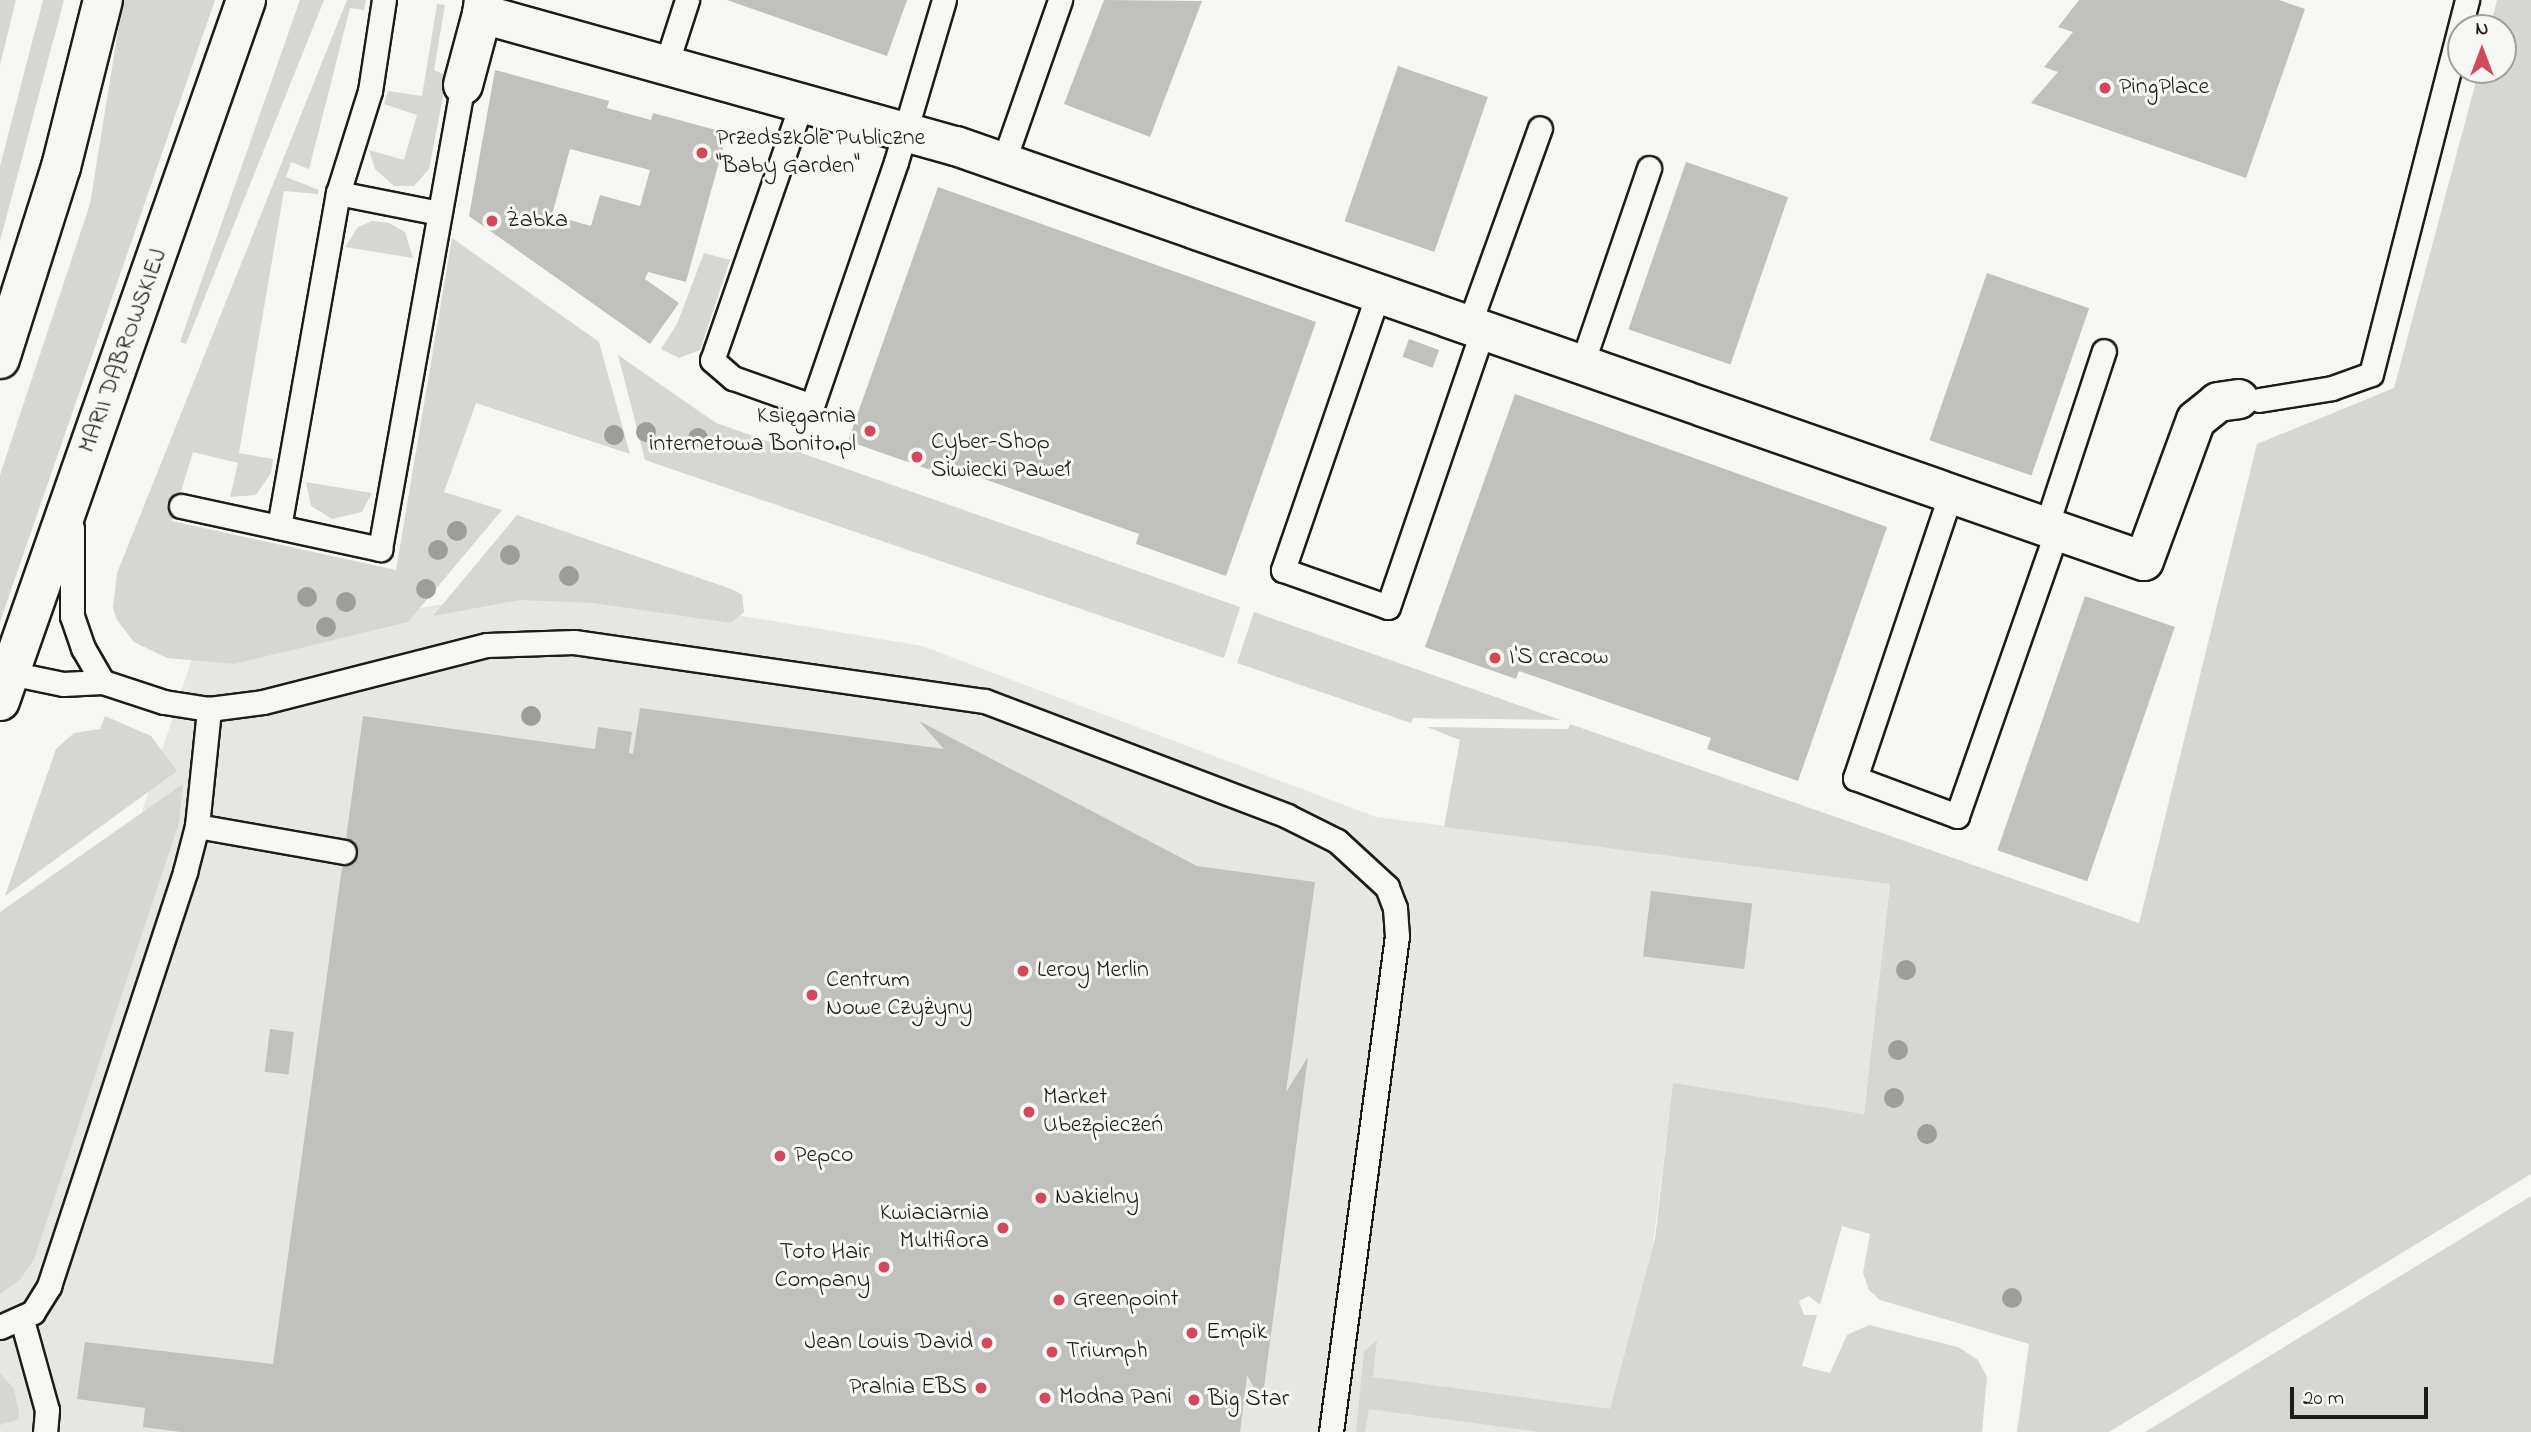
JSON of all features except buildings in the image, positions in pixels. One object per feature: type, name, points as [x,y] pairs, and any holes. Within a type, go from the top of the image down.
[{"type":"street","points":[[0,359],[61,167],[103,0]]},
{"type":"street","name":"MARII DĄBROWSKIEJ","points":[[3,681],[74,490],[246,0]]},
{"type":"street","points":[[463,85],[483,7],[666,65],[801,105],[904,131],[1003,163],[2144,561],[2196,420],[2218,402],[2249,399]]},
{"type":"lane","points":[[279,527],[338,193],[370,91],[384,0]]},
{"type":"lane","points":[[666,65],[687,0]]},
{"type":"lane","points":[[801,105],[712,360],[733,378],[812,406],[904,131],[944,0]]},
{"type":"lane","points":[[1003,163],[1060,0]]},
{"type":"lane","points":[[2249,399],[2332,388],[2371,374],[2467,0]]},
{"type":"lane","points":[[181,506],[380,549],[463,85]]},
{"type":"lane","points":[[1378,294],[1283,570],[1388,607],[1540,128]]},
{"type":"lane","points":[[1581,364],[1649,168]]},
{"type":"lane","points":[[338,193],[439,213]]},
{"type":"lane","points":[[1951,493],[1855,778],[1957,816],[2052,529],[2104,351]]},
{"type":"lane","points":[[74,490],[69,601],[83,648],[103,682]]},
{"type":"lane","points":[[3,681],[63,684],[103,682],[164,702],[209,709],[263,702],[487,645],[574,642],[985,701],[1286,816],[1337,841],[1387,887],[1395,908],[1397,936],[1331,1432]]},
{"type":"lane","points":[[0,1327],[22,1320],[40,1305],[49,1286],[197,826],[209,709]]},
{"type":"lane","points":[[197,826],[344,852]]},
{"type":"lane","points":[[22,1320],[47,1409],[45,1432]]},
{"type":"shaded area","points":[[0,0],[16,0],[0,65]]},
{"type":"shaded area","points":[[43,0],[64,0],[0,241],[0,166]]},
{"type":"shaded area","points":[[123,0],[215,0],[0,622],[0,475],[90,204]]},
{"type":"shaded area","points":[[300,0],[324,0],[186,344],[180,342]]},
{"type":"shaded area","points":[[347,0],[366,0],[364,10],[350,8],[309,169],[291,162],[286,177],[319,190],[318,194],[284,191],[239,453],[273,459],[271,473],[256,495],[230,497],[238,463],[193,452],[172,521],[396,570],[452,238],[599,342],[630,454],[476,403],[444,492],[502,510],[408,622],[234,664],[167,658],[134,642],[117,620],[113,608],[117,573]]},
{"type":"shaded area","points":[[2497,0],[2531,0],[2531,1174],[2109,1432],[2017,1432],[2029,1344],[1880,1300],[1869,1290],[1863,1273],[1870,1234],[1842,1226],[1820,1305],[1809,1296],[1799,1301],[1804,1315],[1817,1315],[1802,1366],[1830,1373],[1847,1335],[1869,1325],[1958,1347],[1978,1360],[1987,1377],[1982,1432],[1540,1432],[1369,1409],[1365,1432],[1356,1432],[1364,1351],[1377,1340],[1373,1377],[1610,1409],[1655,1239],[1673,1083],[1864,1114],[1890,884],[1444,827],[1460,740],[1427,727],[1568,729],[1570,724],[2139,923],[2257,444],[2394,388],[2475,84],[2517,84],[2517,14],[2494,14]]},
{"type":"shaded area","points":[[437,4],[445,5],[434,70],[447,76],[429,169],[414,186],[394,186],[375,169],[369,150],[404,160],[417,115],[384,104],[388,91],[422,96]]},
{"type":"shaded area","points":[[372,221],[389,223],[405,232],[413,258],[345,247],[358,227]]},
{"type":"shaded area","points":[[704,253],[730,260],[700,350],[679,358],[661,349],[677,324]]},
{"type":"shaded area","points":[[618,355],[716,423],[1240,607],[1224,658],[645,460]]},
{"type":"shaded area","points":[[306,482],[372,493],[362,512],[332,519],[311,506]]},
{"type":"shaded area","points":[[517,515],[734,590],[742,595],[744,612],[731,623],[593,603],[520,600],[433,616]]},
{"type":"shaded area","points":[[520,591],[598,592],[922,646],[1376,817],[1890,883],[1864,1114],[1673,1084],[1630,1432],[0,1432],[0,1247],[196,646]]},
{"type":"shaded area","points":[[1254,612],[1561,720],[1413,718],[1411,723],[1237,663]]},
{"type":"shaded area","points":[[105,716],[151,736],[177,771],[5,896],[56,749],[74,733],[100,729]]},
{"type":"shaded area","points":[[183,784],[179,823],[34,1259],[20,1280],[0,1294],[0,912]]},
{"type":"shaded area","points":[[2531,1196],[2531,1432],[2145,1432],[2240,1374]]},
{"type":"shaded area","points":[[0,1373],[14,1389],[19,1419],[0,1425]]},
{"type":"place","name":"PingPlace","points":[[2105,88]]},
{"type":"place","name":"Przedszkole Publiczne \"Baby Garden\"","points":[[702,153]]},
{"type":"place","name":"Żabka","points":[[492,221]]},
{"type":"place","name":"Księgarnia internetowa Bonito.pl","points":[[870,431]]},
{"type":"place","name":"Cyber-Shop Siwiecki Paweł","points":[[917,457]]},
{"type":"place","name":"I'S cracow","points":[[1495,658]]},
{"type":"place","name":"Leroy Merlin","points":[[1023,971]]},
{"type":"place","name":"Centrum Nowe Czyżyny","points":[[812,995]]},
{"type":"place","name":"Market Ubezpieczeń","points":[[1029,1112]]},
{"type":"place","name":"Pepco","points":[[780,1156]]},
{"type":"place","name":"Nakielny","points":[[1041,1198]]},
{"type":"place","name":"Kwiaciarnia Multiflora","points":[[1003,1228]]},
{"type":"place","name":"Toto Hair Company","points":[[884,1267]]},
{"type":"place","name":"Greenpoint","points":[[1059,1300]]},
{"type":"place","name":"Empik","points":[[1192,1333]]},
{"type":"place","name":"Jean Louis David","points":[[987,1343]]},
{"type":"place","name":"Triumph","points":[[1052,1352]]},
{"type":"place","name":"Pralnia EBS","points":[[981,1388]]},
{"type":"place","name":"Modna Pani","points":[[1045,1398]]},
{"type":"place","name":"Big Star","points":[[1194,1400]]}]
